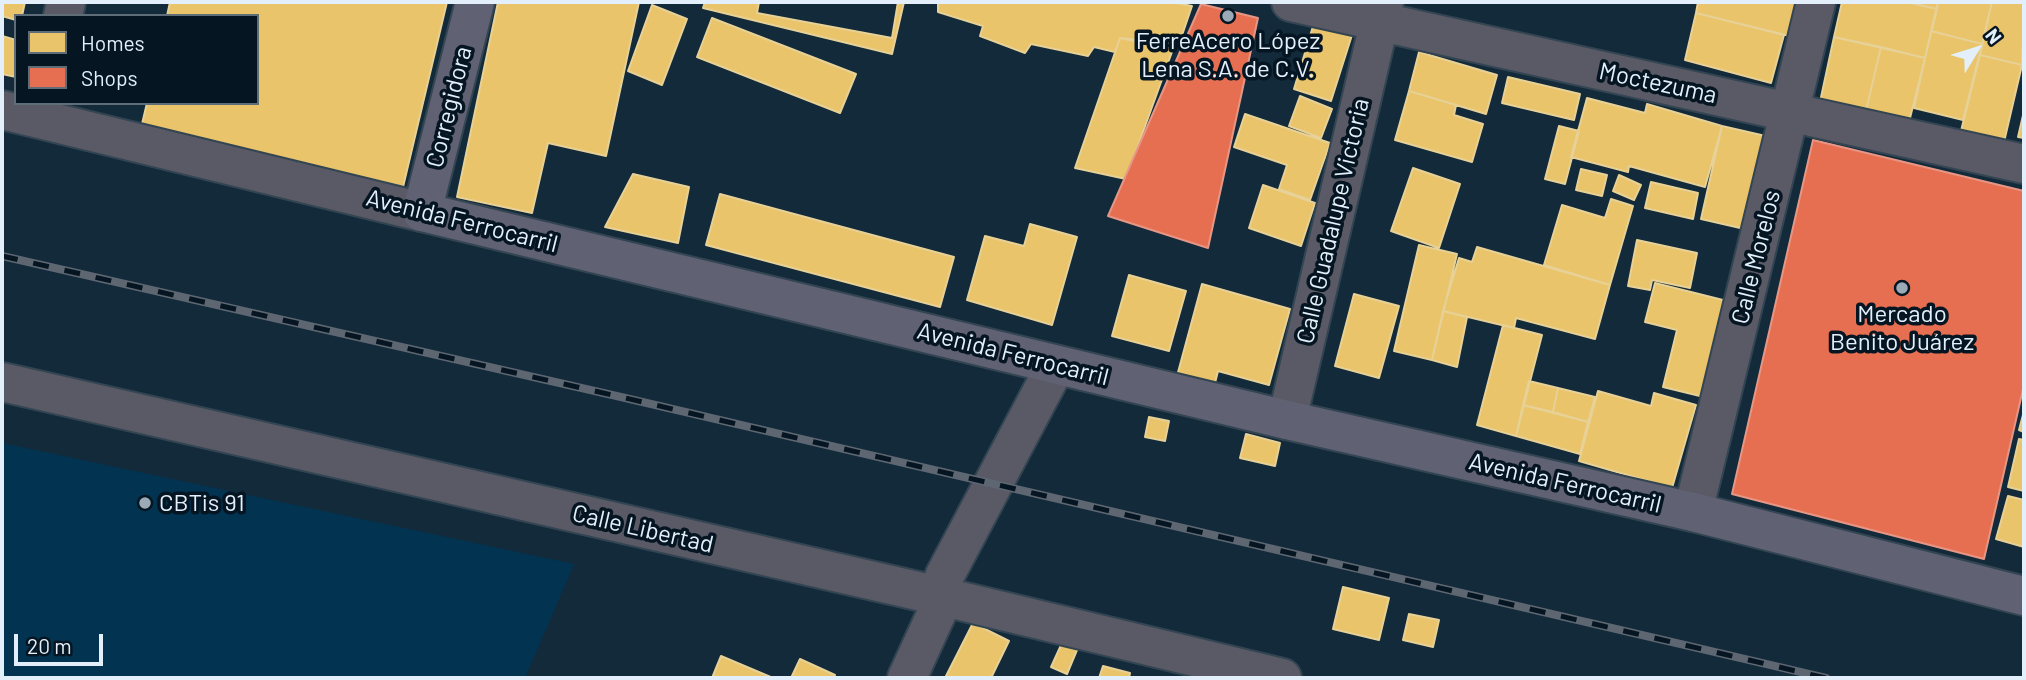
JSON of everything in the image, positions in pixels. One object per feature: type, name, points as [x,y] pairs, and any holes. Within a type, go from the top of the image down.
[{"type":"main road","name":"Corregidora","points":[[422,212],[475,2]]},
{"type":"main road","name":"Avenida Ferrocarril","points":[[422,212],[1287,420],[1693,512],[2024,596]]},
{"type":"street","name":"Moctezuma","points":[[1291,2],[1381,11],[1792,112],[2024,164]]},
{"type":"street","name":"Calle Morelos","points":[[1693,512],[1792,112],[1816,2]]},
{"type":"street","name":"Calle Guadalupe Victoria","points":[[1287,420],[1381,11]]},
{"type":"street","name":"Avenida Ferrocarril","points":[[2,110],[41,110],[422,212]]},
{"type":"street","points":[[907,678],[944,597],[944,577],[1056,365]]},
{"type":"street","name":"Calle Libertad","points":[[2,382],[944,597],[1282,678]]},
{"type":"shaded area","name":"CBTis 91","points":[[2,443],[574,564],[525,678],[2,678]]},
{"type":"building: Homes","points":[[2,2],[25,2],[22,14],[14,14],[14,19],[2,16]]},
{"type":"building: Homes","points":[[170,2],[447,2],[403,187],[142,124],[147,105],[259,105],[259,14],[167,14]]},
{"type":"building: Homes","points":[[498,2],[639,2],[606,156],[548,143],[532,213],[457,197]]},
{"type":"building: Homes","points":[[705,2],[904,2],[892,54],[703,8]]},
{"type":"building: Homes","points":[[759,2],[898,2],[892,38],[757,13]]},
{"type":"building: Homes","points":[[938,2],[1171,2],[1192,6],[1179,44],[1120,38],[1115,52],[1094,47],[1088,56],[1031,44],[1025,53],[980,36],[983,26],[938,12]]},
{"type":"building: Homes","points":[[1698,2],[1801,2],[1794,37],[1696,13]]},
{"type":"building: Homes","points":[[1842,2],[1906,2],[1937,9],[1925,58],[1834,37]]},
{"type":"building: Homes","points":[[1906,2],[1938,2],[1937,9]]},
{"type":"building: Homes","points":[[1938,2],[1992,2],[1982,44],[1931,31]]},
{"type":"building: Homes","points":[[1992,2],[2024,2],[2022,65],[1980,55]]},
{"type":"building: Homes","points":[[652,5],[687,19],[662,85],[628,71]]},
{"type":"building: Homes","points":[[1696,13],[1784,35],[1771,83],[1685,60]]},
{"type":"building: Homes","points":[[712,18],[856,74],[840,113],[697,57]]},
{"type":"building: Homes","points":[[1314,23],[1352,35],[1331,101],[1294,89]]},
{"type":"building: Homes","points":[[1931,31],[1982,44],[1963,120],[1914,108]]},
{"type":"building: Homes","points":[[2,36],[14,39],[14,77],[2,74]]},
{"type":"building: Homes","points":[[1834,37],[1881,47],[1865,115],[1820,102]]},
{"type":"building: Homes","points":[[1120,38],[1173,49],[1126,179],[1075,168]]},
{"type":"building: Homes","points":[[1881,47],[1925,58],[1908,126],[1865,115]]},
{"type":"building: Homes","points":[[1419,52],[1497,75],[1486,114],[1409,91]]},
{"type":"building: Homes","points":[[1980,55],[2022,65],[2004,142],[1961,131]]},
{"type":"building: Homes","points":[[1508,77],[1580,94],[1574,120],[1502,103]]},
{"type":"building: Homes","points":[[1409,91],[1456,105],[1454,115],[1483,124],[1472,162],[1395,140]]},
{"type":"building: Homes","points":[[1300,96],[1332,109],[1321,138],[1289,126]]},
{"type":"building: Homes","points":[[1587,98],[1645,113],[1647,104],[1722,126],[1705,187],[1629,166],[1628,172],[1571,157]]},
{"type":"building: Homes","points":[[2024,111],[2024,138],[2018,137]]},
{"type":"building: Homes","points":[[1245,114],[1330,143],[1310,200],[1279,189],[1287,165],[1234,147]]},
{"type":"building: Homes","points":[[1559,126],[1579,131],[1565,184],[1545,179]]},
{"type":"building: Homes","points":[[1722,126],[1770,137],[1749,230],[1701,219]]},
{"type":"building: Homes","points":[[1413,168],[1460,184],[1439,248],[1391,231]]},
{"type":"building: Homes","points":[[1581,169],[1607,175],[1602,196],[1576,190]]},
{"type":"building: Homes","points":[[633,174],[689,187],[678,243],[605,227]]},
{"type":"building: Homes","points":[[1619,175],[1641,185],[1634,200],[1613,191]]},
{"type":"building: Homes","points":[[1651,182],[1698,193],[1693,219],[1645,208]]},
{"type":"building: Homes","points":[[1263,185],[1315,203],[1301,246],[1249,228]]},
{"type":"building: Homes","points":[[720,194],[954,257],[940,307],[706,245]]},
{"type":"building: Homes","points":[[1611,199],[1633,206],[1610,285],[1544,265],[1562,205],[1605,218]]},
{"type":"building: Homes","points":[[1030,224],[1077,237],[1052,325],[967,300],[985,236],[1024,246]]},
{"type":"building: Homes","points":[[1637,240],[1697,253],[1690,288],[1652,280],[1650,290],[1628,286]]},
{"type":"building: Homes","points":[[1419,245],[1457,254],[1432,360],[1394,351]]},
{"type":"building: Homes","points":[[1477,247],[1610,285],[1595,339],[1516,318],[1514,328],[1443,311],[1459,258],[1472,262]]},
{"type":"building: Homes","points":[[1129,275],[1186,291],[1169,351],[1112,336]]},
{"type":"building: Homes","points":[[1655,283],[1727,301],[1704,397],[1663,387],[1677,330],[1645,322]]},
{"type":"building: Homes","points":[[1202,284],[1290,309],[1269,385],[1218,371],[1214,387],[1177,376]]},
{"type":"building: Homes","points":[[1354,294],[1399,306],[1379,378],[1335,366]]},
{"type":"building: Homes","points":[[1443,311],[1467,317],[1457,367],[1432,360]]},
{"type":"building: Homes","points":[[1503,325],[1542,335],[1516,436],[1477,425]]},
{"type":"building: Homes","points":[[1529,381],[1558,388],[1553,412],[1523,405]]},
{"type":"building: Homes","points":[[1558,388],[1595,397],[1588,422],[1553,412]]},
{"type":"building: Homes","points":[[1598,391],[1651,406],[1654,393],[1696,405],[1672,488],[1579,461]]},
{"type":"building: Homes","points":[[1523,405],[1588,422],[1580,454],[1516,436]]},
{"type":"building: Homes","points":[[2024,411],[2024,432],[2019,430]]},
{"type":"building: Homes","points":[[1149,417],[1169,421],[1165,441],[1145,437]]},
{"type":"building: Homes","points":[[1246,434],[1280,443],[1275,466],[1240,458]]},
{"type":"building: Homes","points":[[2019,439],[2024,440],[2024,491],[2008,487]]},
{"type":"building: Homes","points":[[2008,496],[2024,500],[2024,547],[1996,539]]},
{"type":"building: Homes","points":[[1343,587],[1389,598],[1379,640],[1333,629]]},
{"type":"building: Homes","points":[[1409,614],[1439,620],[1433,647],[1403,640]]},
{"type":"building: Homes","points":[[973,623],[1009,641],[991,678],[945,678]]},
{"type":"building: Homes","points":[[1062,643],[1077,650],[1067,674],[1051,667]]},
{"type":"building: Homes","points":[[721,656],[773,678],[712,678]]},
{"type":"building: Homes","points":[[800,659],[835,675],[834,678],[791,678]]},
{"type":"building: Homes","points":[[1103,666],[1130,673],[1129,678],[1099,678]]},
{"type":"building: Shops","points":[[1201,4],[1258,18],[1208,248],[1108,216]]},
{"type":"building: Shops","name":"Mercado Benito Juárez","points":[[1813,140],[2024,191],[2024,385],[1984,559],[1732,494]]},
{"type":"railway","points":[[2,256],[621,397],[1826,678]]},
{"type":"place","name":"FerreAcero López Lena S.A. de C.V.","points":[[1228,16]]},
{"type":"place","name":"Mercado Benito Juárez","points":[[1902,288]]},
{"type":"place","name":"CBTis 91","points":[[145,503]]}]
